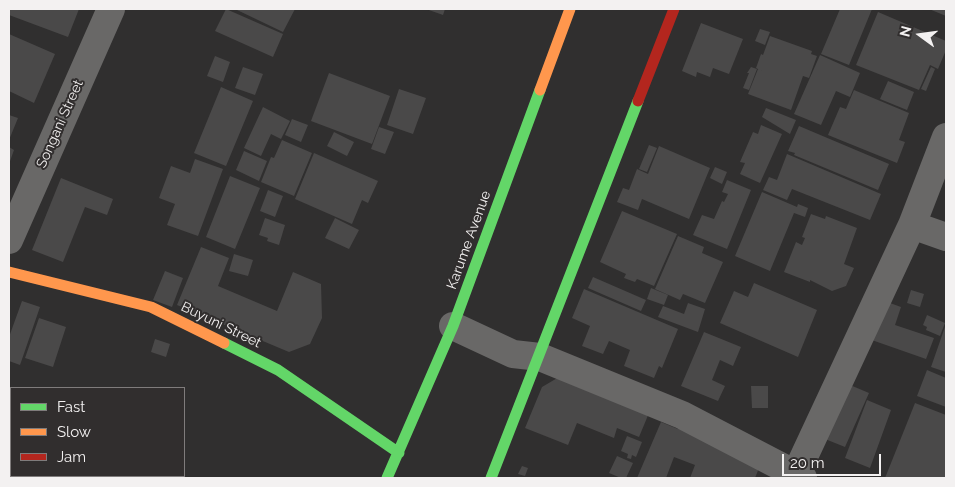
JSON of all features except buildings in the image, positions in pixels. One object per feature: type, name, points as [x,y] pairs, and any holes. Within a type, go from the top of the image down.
[{"type":"street","name":"Songani Street","points":[[9,240],[111,9]]},
{"type":"street","name":"Karume Avenue","points":[[387,478],[453,326],[570,9]]},
{"type":"street","points":[[491,478],[527,356],[674,9]]},
{"type":"street","points":[[453,326],[477,338],[682,415],[797,477],[912,225],[946,137]]},
{"type":"street","points":[[912,225],[946,237]]},
{"type":"street","name":"Buyuni Street","points":[[9,272],[151,307],[278,370],[398,453]]},
{"type":"traffic: fast","points":[[387,478],[453,326],[540,90]]},
{"type":"traffic: fast","points":[[491,478],[638,101]]},
{"type":"traffic: fast","points":[[224,343],[278,370],[399,453]]},
{"type":"traffic: slow","points":[[540,90],[570,9]]},
{"type":"traffic: slow","points":[[9,272],[151,307],[224,343]]},
{"type":"traffic: jam","points":[[638,101],[674,9]]}]
